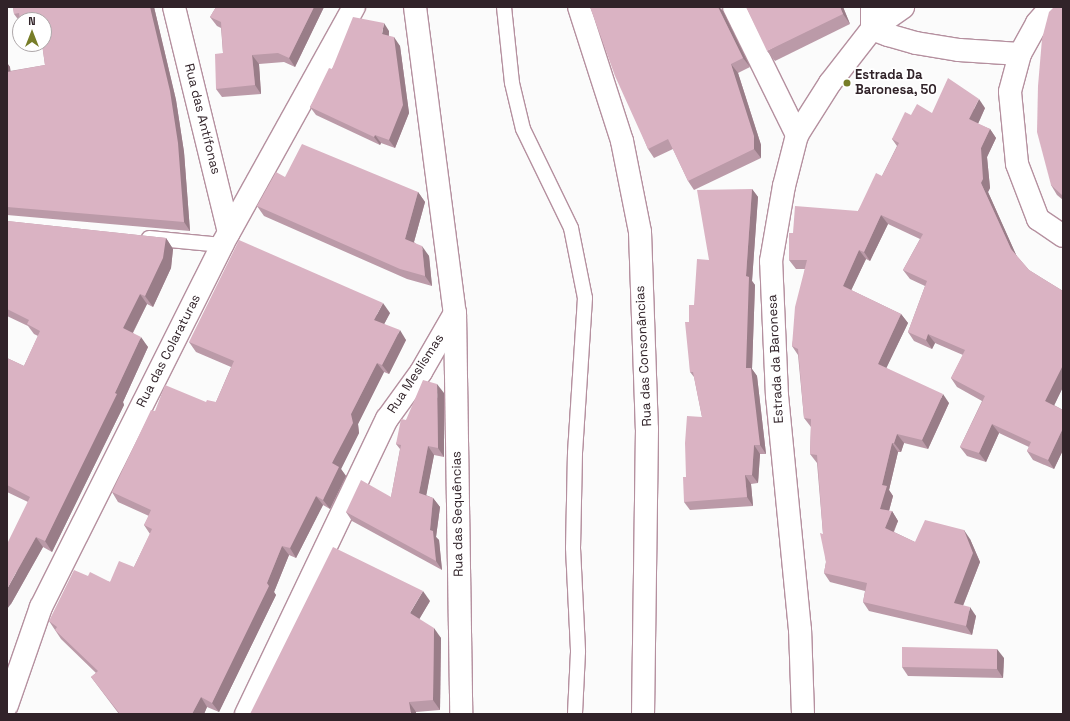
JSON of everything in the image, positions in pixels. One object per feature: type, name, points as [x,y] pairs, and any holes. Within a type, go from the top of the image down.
[{"type":"street","name":"Rua das Antífonas","points":[[174,7],[226,238]]},
{"type":"street","name":"Rua das Colaraturas","points":[[7,705],[42,606],[226,238],[354,7]]},
{"type":"street","points":[[415,7],[455,313]]},
{"type":"street","name":"Rua das Consonâncias","points":[[579,7],[622,141],[640,232],[647,429],[643,714]]},
{"type":"street","points":[[734,7],[797,136]]},
{"type":"street","points":[[872,7],[872,29],[923,44],[959,50],[1020,54]]},
{"type":"street","name":"Estrada da Baronesa","points":[[803,714],[800,630],[777,396],[771,261],[784,186],[797,136],[830,83],[872,29],[903,7]]},
{"type":"street","points":[[1051,7],[1037,23],[1020,54],[1010,92],[1017,164],[1038,219],[1063,236]]},
{"type":"street","name":"Rua Meslismas","points":[[246,714],[387,419],[420,372],[455,313]]},
{"type":"street","name":"Rua das Sequências","points":[[455,313],[461,714]]},
{"type":"lane","points":[[504,7],[512,83],[523,129],[571,228],[585,298],[575,454],[573,548],[578,652],[575,714]]},
{"type":"lane","points":[[137,236],[226,238]]},
{"type":"building","points":[[13,7],[150,7],[170,91],[178,143],[184,222],[7,207],[7,72],[45,65],[43,52],[52,52],[52,12],[14,12]]},
{"type":"building","points":[[216,7],[314,7],[289,58],[278,53],[252,55],[255,85],[216,89],[215,54],[223,53],[221,22],[210,17]]},
{"type":"building","points":[[590,7],[718,7],[743,58],[731,64],[754,136],[754,149],[688,181],[668,139],[648,149],[615,76]]},
{"type":"building","points":[[746,7],[840,7],[843,14],[767,51]]},
{"type":"building","points":[[1054,7],[1063,7],[1063,196],[1051,185],[1037,132],[1038,86],[1042,39],[1049,12]]},
{"type":"building","points":[[353,17],[384,23],[382,34],[394,37],[403,105],[389,140],[375,135],[374,137],[310,107],[329,68],[332,69]]},
{"type":"building","points":[[948,78],[979,99],[969,119],[990,129],[981,148],[983,179],[981,183],[1011,249],[1029,270],[1063,291],[1063,365],[1045,401],[1063,410],[1063,428],[1048,460],[1027,451],[1031,442],[992,424],[979,453],[960,447],[985,396],[951,378],[965,350],[928,334],[926,340],[908,332],[927,281],[903,270],[923,234],[881,215],[864,252],[859,250],[843,286],[901,314],[878,364],[943,394],[922,440],[897,434],[894,443],[892,443],[882,485],[887,486],[880,509],[892,511],[885,528],[915,542],[925,520],[964,530],[973,553],[954,603],[970,607],[966,626],[863,602],[867,583],[824,573],[826,562],[820,533],[823,534],[817,455],[810,454],[811,419],[804,418],[798,349],[792,346],[795,307],[807,260],[789,260],[789,233],[793,233],[795,206],[858,211],[876,173],[882,176],[899,143],[892,139],[905,112],[911,115],[917,104],[932,113]]},
{"type":"building","points":[[302,144],[418,192],[405,239],[422,246],[425,276],[400,269],[257,206],[276,172],[285,177]]},
{"type":"building","points":[[752,189],[746,276],[749,277],[746,368],[751,368],[760,445],[754,445],[752,475],[745,475],[747,497],[684,502],[683,477],[686,477],[685,443],[687,416],[702,417],[693,372],[690,372],[685,322],[689,322],[689,305],[694,305],[697,259],[709,260],[697,190]]},
{"type":"building","points":[[7,221],[166,238],[163,258],[145,296],[140,294],[123,328],[141,337],[115,393],[117,394],[45,541],[36,537],[7,589],[7,544],[30,497],[7,485],[7,358],[24,366],[40,331],[27,324],[29,320],[7,309]]},
{"type":"building","points":[[239,240],[383,303],[374,320],[400,330],[382,365],[377,363],[351,414],[353,423],[332,463],[339,467],[323,500],[316,496],[290,548],[282,546],[267,583],[269,586],[212,703],[201,697],[192,714],[120,714],[91,677],[98,671],[55,630],[57,627],[49,621],[74,570],[88,576],[90,572],[110,582],[119,561],[134,567],[152,529],[144,525],[151,510],[112,492],[151,410],[155,411],[165,385],[206,402],[207,400],[216,402],[234,361],[189,342]]},
{"type":"building","points":[[423,380],[437,384],[438,448],[428,446],[419,493],[433,498],[430,530],[433,531],[436,561],[346,512],[361,480],[391,497],[401,445],[396,444],[401,419],[406,420]]},
{"type":"building","points":[[333,547],[423,591],[410,613],[434,628],[433,700],[409,702],[411,714],[250,714]]},
{"type":"building","points":[[902,647],[997,649],[997,669],[902,667]]},
{"type":"place","name":"Estrada Da Baronesa, 50","points":[[847,83]]}]
